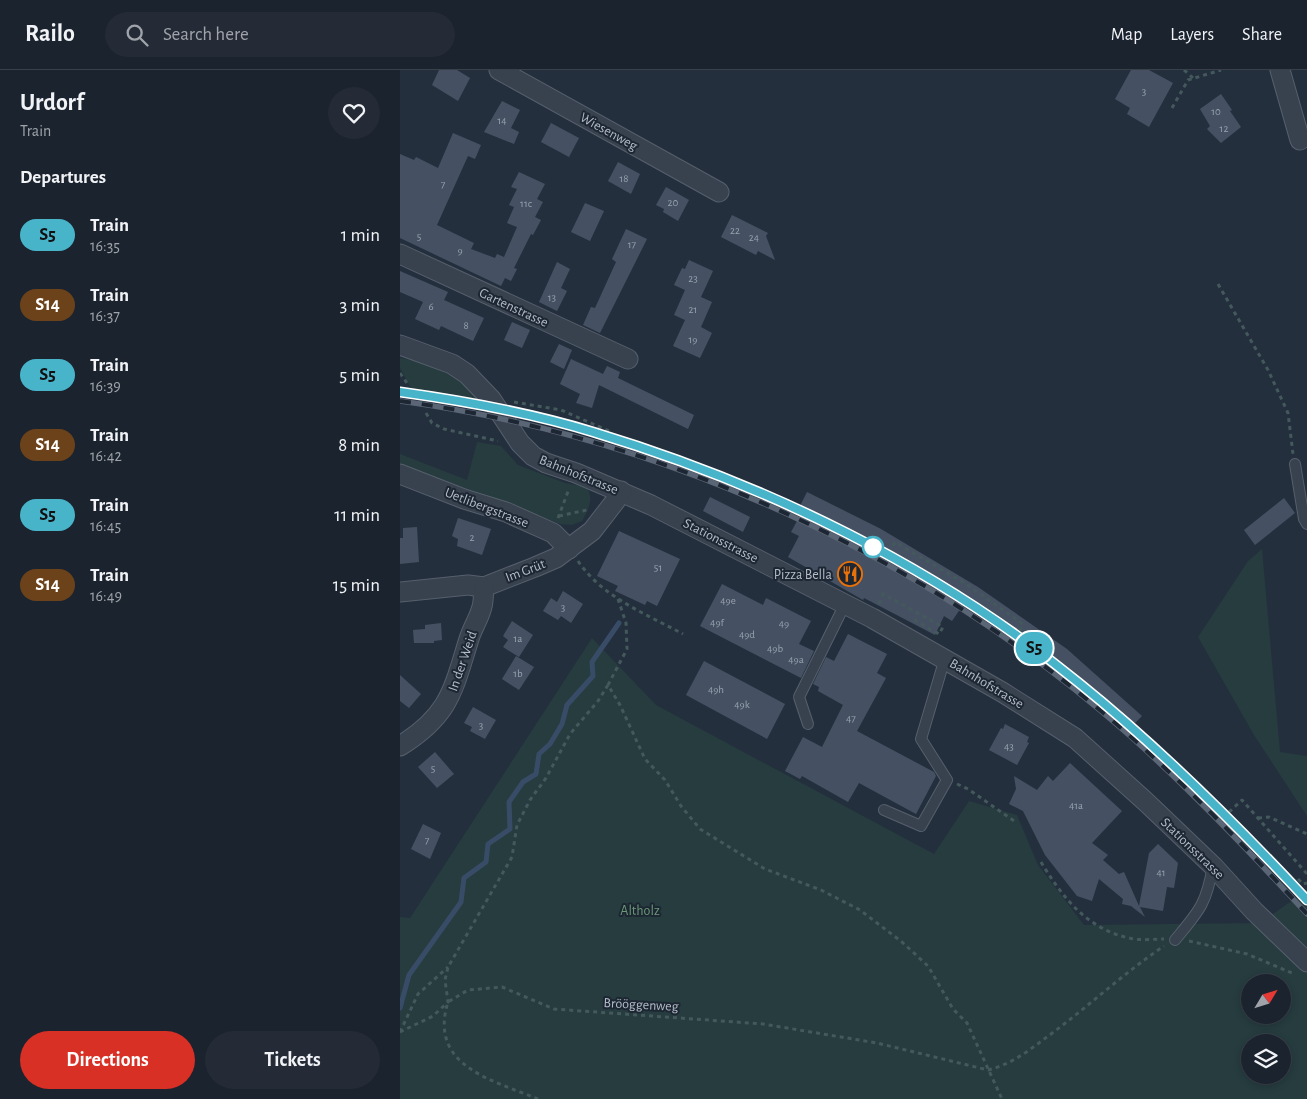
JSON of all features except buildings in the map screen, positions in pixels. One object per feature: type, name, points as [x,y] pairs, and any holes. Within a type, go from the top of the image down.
[{"type":"street","name":"Wiesenweg","points":[[499,70],[719,192]]},
{"type":"street","points":[[1280,70],[1300,140]]},
{"type":"street","name":"Gartenstrasse","points":[[400,254],[628,359]]},
{"type":"street","name":"Bahnhofstrasse","points":[[400,346],[452,364],[467,374],[491,399],[520,444],[533,456],[651,505]]},
{"type":"street","name":"Uetlibergstrasse","points":[[400,474],[464,499],[506,512],[545,529],[553,533],[569,549]]},
{"type":"street","name":"Im Grüt","points":[[400,592],[468,585],[484,587],[535,567],[569,549],[592,532],[621,491]]},
{"type":"street","name":"Stationsstrasse","points":[[651,505],[845,604],[901,623]]},
{"type":"street","name":"In der Weid","points":[[400,746],[432,722],[447,702],[456,685],[469,638],[482,608],[484,587]]},
{"type":"street","name":"Bahnhofstrasse","points":[[901,623],[945,658],[1075,738]]},
{"type":"street","name":"Stationsstrasse","points":[[1075,738],[1213,866],[1302,968]]},
{"type":"lane","points":[[1295,464],[1304,519],[1307,524]]},
{"type":"lane","points":[[808,724],[799,697],[845,604]]},
{"type":"lane","points":[[884,810],[921,826],[948,780],[921,739],[945,658]]},
{"type":"lane","points":[[1175,940],[1202,908],[1209,890],[1213,866]]},
{"type":"path","points":[[1184,70],[1194,78]]},
{"type":"path","points":[[1172,108],[1188,80],[1221,70]]},
{"type":"path","points":[[1218,284],[1268,370],[1288,413],[1295,464]]},
{"type":"path","points":[[400,373],[407,383]]},
{"type":"path","points":[[491,399],[561,410],[609,430]]},
{"type":"path","points":[[426,413],[432,423],[444,429],[502,442],[520,444]]},
{"type":"path","points":[[557,521],[572,483]]},
{"type":"path","points":[[559,517],[591,509]]},
{"type":"path","points":[[890,552],[896,542],[966,584],[1023,624],[1018,634]]},
{"type":"path","points":[[569,549],[582,567],[618,599],[683,634]]},
{"type":"path","points":[[883,594],[943,627],[940,634],[901,623]]},
{"type":"path","points":[[400,1032],[418,994],[448,966],[512,858],[517,825],[530,800],[546,778],[570,734],[598,701],[627,649],[626,623],[618,599]]},
{"type":"path","points":[[880,601],[888,606]]},
{"type":"path","points":[[608,685],[620,704],[645,759],[665,780],[680,806],[700,830],[765,869],[821,890],[860,910],[902,942],[928,966],[953,1009],[967,1024],[1002,1099]]},
{"type":"path","points":[[946,778],[968,789],[1017,823]]},
{"type":"path","points":[[1229,812],[1242,800],[1307,874]]},
{"type":"path","points":[[1258,818],[1269,817],[1307,834]]},
{"type":"path","points":[[1041,862],[1057,890],[1080,913],[1107,931],[1130,939],[1175,940],[1207,944],[1302,968]]},
{"type":"path","points":[[1298,879],[1303,884],[1307,883]]},
{"type":"path","points":[[988,1070],[1002,1066],[1022,1055],[1078,1014],[1135,966],[1175,940]]},
{"type":"path","points":[[448,966],[445,980],[448,1002],[443,1017],[444,1039],[456,1058],[482,1076],[538,1099]]},
{"type":"path","name":"Brööggenweg","points":[[400,1032],[433,1016],[448,1002],[468,990],[502,987],[554,1010],[763,1024],[877,1043],[988,1070]]},
{"type":"green space","points":[[400,358],[421,362],[461,379],[481,401],[411,388],[400,368]]},
{"type":"green space","points":[[477,442],[501,446],[518,465],[565,483],[586,487],[589,491],[590,500],[582,521],[572,525],[560,524],[400,464],[400,454],[467,480]]},
{"type":"green space","points":[[1262,549],[1280,752],[1307,756],[1307,816],[1254,735],[1198,637],[1248,561]]},
{"type":"green space","name":"Altholz","points":[[592,638],[656,705],[934,854],[969,801],[1017,815],[1038,865],[1084,925],[1260,923],[1307,890],[1307,1099],[400,1099],[400,917],[410,918]]},
{"type":"waterway","points":[[400,1008],[409,975],[461,902],[464,878],[486,862],[488,844],[510,829],[509,802],[523,782],[536,774],[539,754],[550,744],[562,724],[567,705],[593,676],[592,662],[619,623]]},
{"type":"railway","points":[[400,392],[493,408],[583,430],[671,458],[756,491],[839,530],[920,574],[999,624],[1075,679],[1137,730],[1196,785],[1307,900]]},
{"type":"railway","points":[[400,401],[499,418],[598,443],[695,476],[789,515],[880,561],[968,613],[1051,671],[1129,735],[1220,822],[1307,914]]},
{"type":"train","name":"S5","points":[[400,392],[498,408],[558,422],[593,431],[670,456],[742,484],[813,516],[883,552],[994,620],[1077,681],[1133,728],[1222,810],[1307,900]]},
{"type":"place","name":"Pizza Bella","points":[[850,574]]}]
